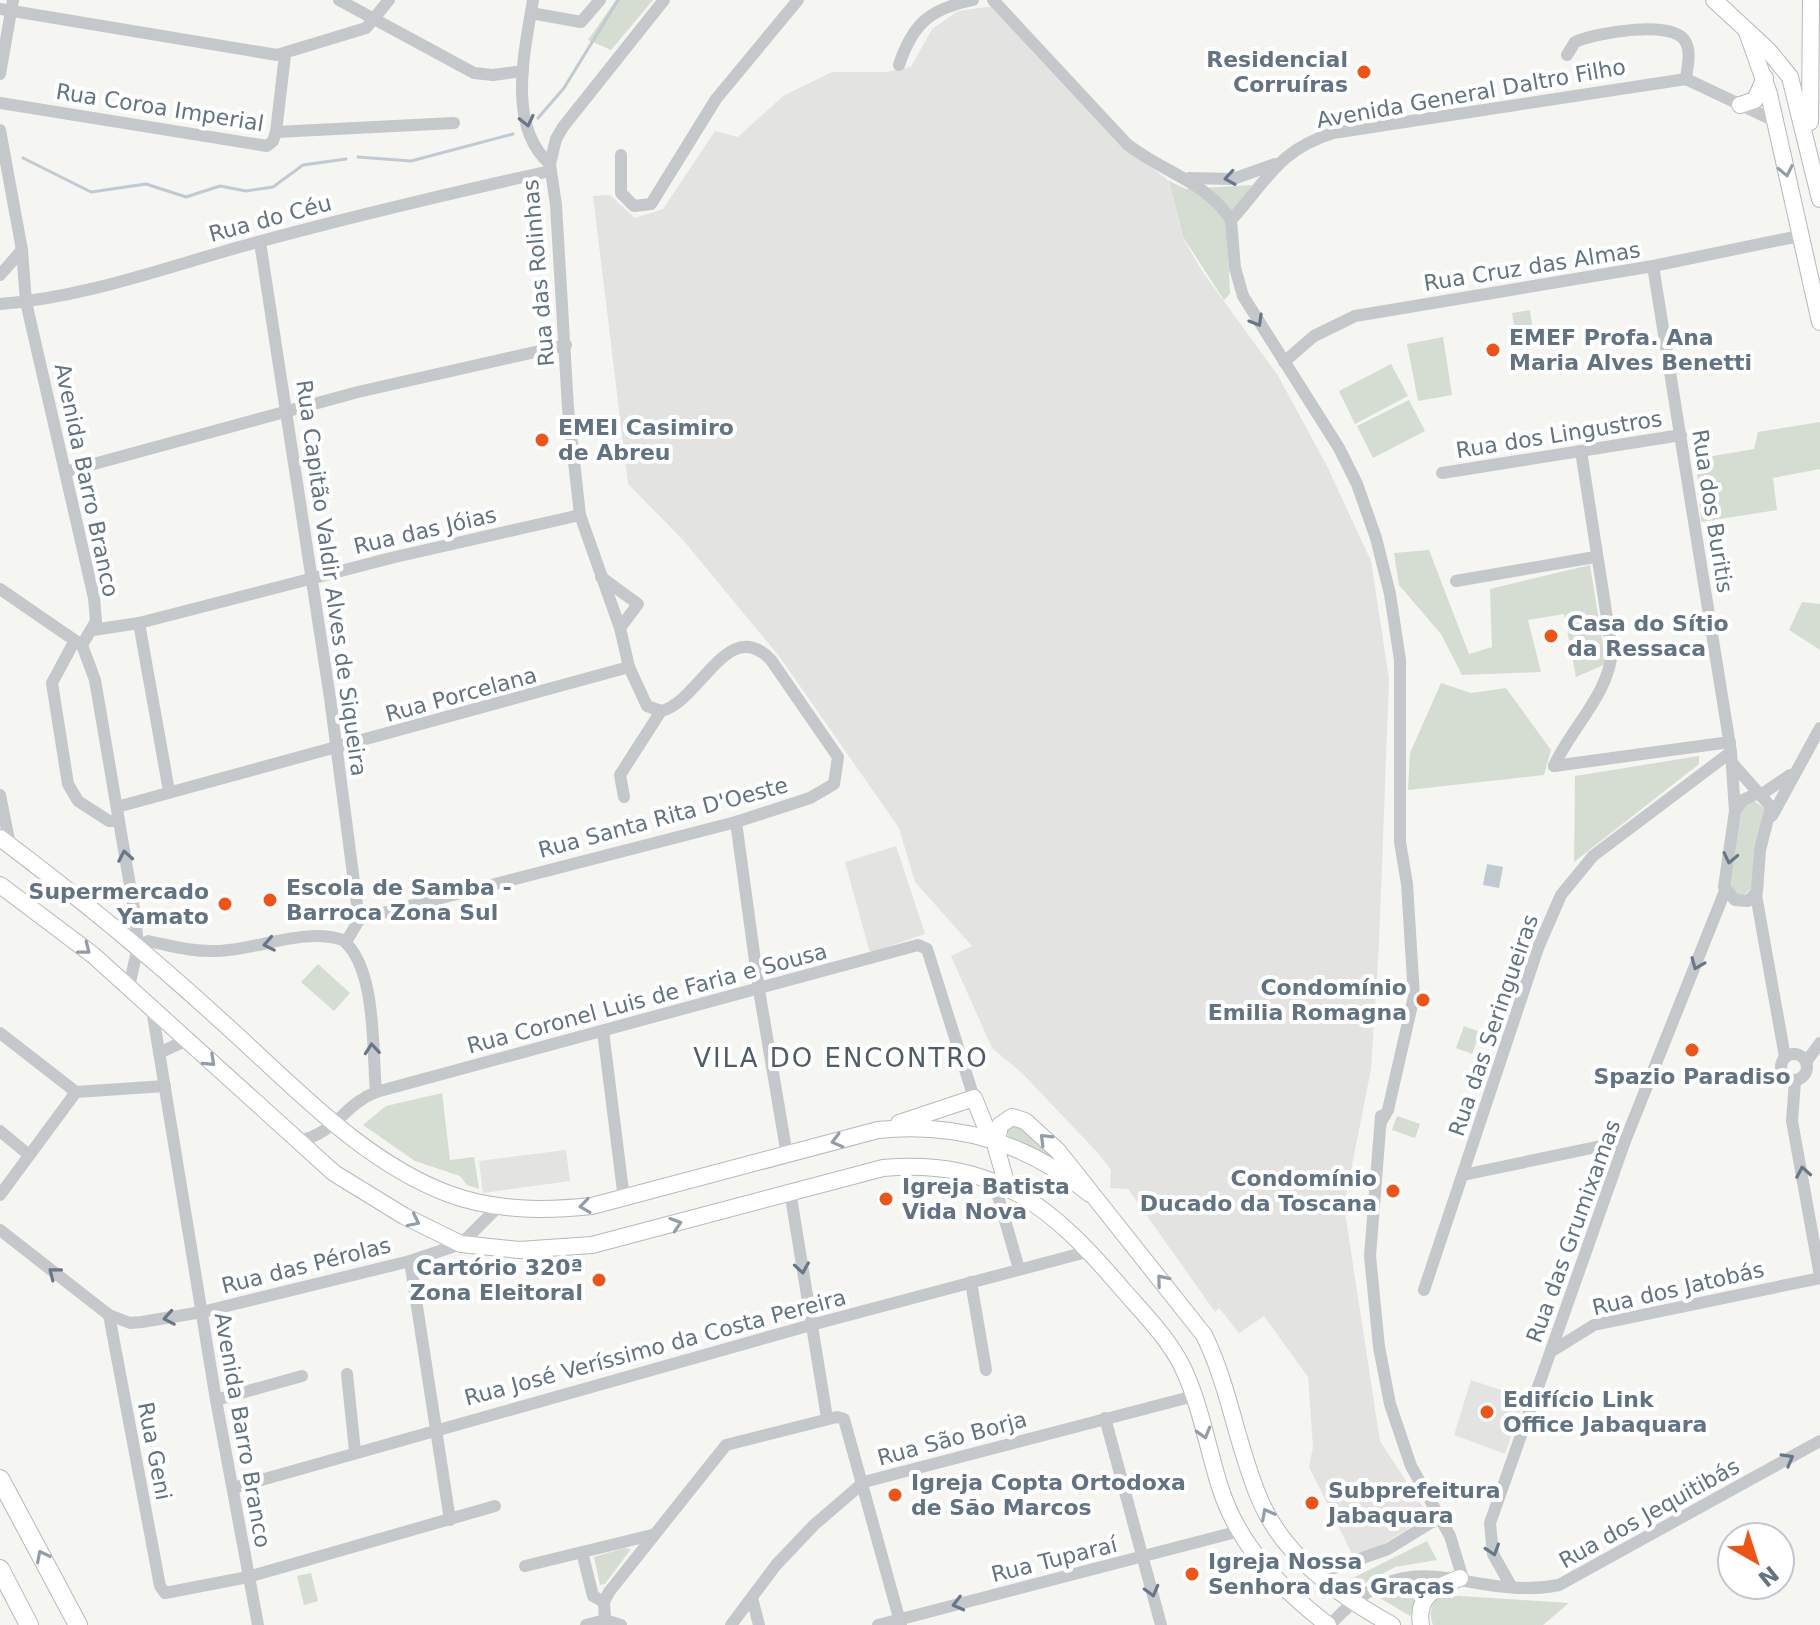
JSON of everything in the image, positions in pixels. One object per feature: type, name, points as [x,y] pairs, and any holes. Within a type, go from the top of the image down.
[{"type":"highway","points":[[0,1479],[78,1625]]},
{"type":"highway","points":[[0,1569],[29,1625]]},
{"type":"main road","points":[[1714,0],[1768,50],[1790,77],[1820,199]]},
{"type":"main road","points":[[1810,153],[1811,0]]},
{"type":"main road","points":[[1747,32],[1765,78],[1819,315]]},
{"type":"main road","points":[[1740,105],[1755,100],[1765,78]]},
{"type":"main road","points":[[1775,121],[1810,153]]},
{"type":"main road","points":[[5,841],[138,946],[337,1123],[428,1185],[498,1207],[552,1210],[624,1199],[878,1130],[974,1098],[993,1139],[1003,1193]]},
{"type":"main road","points":[[0,885],[129,987],[297,1141],[351,1183],[404,1216],[461,1244],[519,1250],[592,1245],[647,1233],[852,1174],[909,1166],[965,1173],[1056,1217],[1090,1251],[1171,1347],[1194,1396],[1220,1487],[1240,1531],[1286,1591],[1329,1625]]},
{"type":"main road","points":[[993,1139],[1006,1119],[1025,1121],[1058,1151],[1204,1335],[1217,1363],[1259,1499],[1273,1526],[1317,1574],[1352,1601],[1392,1625]]},
{"type":"main road","points":[[878,1130],[934,1128],[993,1139],[1046,1161],[1090,1194]]},
{"type":"main road","points":[[1421,1625],[1420,1608],[1427,1595],[1462,1579]]},
{"type":"street","points":[[339,0],[474,73],[493,75],[523,71]]},
{"type":"street","points":[[0,74],[8,7],[285,55],[353,33],[375,21],[389,0]]},
{"type":"street","points":[[550,168],[536,149],[525,116],[523,71],[532,6],[581,22],[600,0]]},
{"type":"street","name":"Rua das Rolinhas","points":[[661,711],[647,706],[629,667],[620,628],[580,515],[568,408],[556,205],[550,168],[556,139],[563,127],[664,0]]},
{"type":"street","points":[[621,155],[621,193],[634,206],[643,207],[657,199],[716,99],[798,0]]},
{"type":"street","points":[[899,65],[917,26],[934,12],[973,0]]},
{"type":"street","points":[[993,0],[1127,144],[1150,162],[1214,197],[1231,220],[1235,268],[1243,296],[1339,448],[1357,484],[1376,538],[1390,594],[1400,660],[1399,815],[1409,903],[1412,986],[1406,995],[1388,1110],[1381,1122],[1370,1256],[1379,1347],[1390,1404],[1408,1456],[1457,1553],[1462,1579]]},
{"type":"street","name":"Avenida General Daltro Filho","points":[[1231,220],[1275,164],[1315,139],[1333,133],[1686,79],[1689,48],[1683,37],[1669,30],[1589,37],[1575,42],[1567,55]]},
{"type":"street","name":"Rua Coroa Imperial","points":[[0,103],[262,147],[271,145],[276,132],[285,55]]},
{"type":"street","points":[[1686,79],[1775,121]]},
{"type":"street","points":[[276,132],[454,123]]},
{"type":"street","points":[[0,130],[22,250],[0,275]]},
{"type":"street","points":[[1182,177],[1233,179],[1275,164]]},
{"type":"street","name":"Rua do Céu","points":[[0,304],[26,302],[364,213],[550,168]]},
{"type":"street","points":[[0,209],[15,210]]},
{"type":"street","name":"Rua Cruz das Almas","points":[[1284,362],[1314,336],[1355,316],[1653,266],[1799,236]]},
{"type":"street","name":"Rua Capitão Valdir Alves de Siqueira","points":[[260,242],[337,747],[359,920]]},
{"type":"street","name":"Avenida Barro Branco","points":[[22,250],[26,302],[68,471],[94,598],[93,630],[78,643],[52,683],[69,790],[106,820],[118,814]]},
{"type":"street","name":"Rua dos Buritis","points":[[1653,266],[1731,752],[1735,811]]},
{"type":"street","points":[[68,471],[286,410],[566,345]]},
{"type":"street","name":"Rua dos Lingustros","points":[[1442,473],[1681,435]]},
{"type":"street","points":[[1581,451],[1595,557],[1612,650],[1611,666],[1605,683],[1569,734],[1554,766],[1731,752],[1770,802],[1772,816]]},
{"type":"street","name":"Rua das Jóias","points":[[93,630],[139,623],[312,578],[580,515]]},
{"type":"street","points":[[1456,581],[1595,557]]},
{"type":"street","points":[[601,577],[638,604],[620,628]]},
{"type":"street","points":[[0,589],[78,643],[95,680],[138,946],[129,987]]},
{"type":"street","points":[[139,623],[169,791]]},
{"type":"street","name":"Rua Santa Rita D'Oeste","points":[[359,920],[736,822],[823,793],[834,784],[838,764],[831,744],[771,660],[750,646],[732,648],[675,708],[661,711]]},
{"type":"street","name":"Rua Porcelana","points":[[118,814],[169,791],[629,667]]},
{"type":"street","points":[[624,797],[620,775],[661,711]]},
{"type":"street","points":[[1795,1081],[1805,1074],[1780,1021],[1752,898],[1760,850],[1772,816],[1820,728]]},
{"type":"street","name":"Rua das Seringueiras","points":[[1424,1290],[1542,938],[1561,895],[1593,856],[1731,752]]},
{"type":"street","points":[[1735,811],[1743,800],[1760,793],[1795,770]]},
{"type":"street","points":[[0,795],[5,841]]},
{"type":"street","name":"Rua das Grumixamas","points":[[1511,1586],[1493,1554],[1490,1523],[1625,1141],[1725,891],[1735,811]]},
{"type":"street","points":[[736,822],[759,990],[787,1155]]},
{"type":"street","points":[[1725,891],[1735,900],[1752,898]]},
{"type":"street","points":[[346,942],[359,920]]},
{"type":"street","points":[[138,946],[148,941],[175,949],[219,951],[312,938],[336,938],[346,942],[361,963],[367,987],[376,1092],[318,1136],[297,1141]]},
{"type":"street","name":"Rua Coronel Luis de Faria e Sousa","points":[[376,1092],[918,945],[927,949],[974,1098]]},
{"type":"street","name":"Avenida Barro Branco","points":[[152,1009],[216,1400],[258,1625]]},
{"type":"street","points":[[603,1031],[624,1199]]},
{"type":"street","points":[[0,1033],[76,1092],[165,1086]]},
{"type":"street","points":[[159,1053],[187,1040]]},
{"type":"street","points":[[1795,1081],[1781,1073],[1795,1058],[1820,1043]]},
{"type":"street","points":[[1795,1081],[1792,1121],[1820,1277]]},
{"type":"street","points":[[0,1195],[76,1092]]},
{"type":"street","points":[[0,1131],[29,1155]]},
{"type":"street","points":[[1463,1175],[1625,1141]]},
{"type":"street","points":[[790,1191],[827,1418]]},
{"type":"street","points":[[1003,1193],[1019,1269]]},
{"type":"street","name":"Rua das Pérolas","points":[[109,1315],[130,1323],[202,1312],[410,1261],[461,1244],[498,1207]]},
{"type":"street","points":[[0,1230],[109,1315]]},
{"type":"street","name":"Rua José Veríssimo da Costa Pereira","points":[[233,1488],[355,1451],[1090,1251]]},
{"type":"street","points":[[410,1261],[450,1520]]},
{"type":"street","name":"Rua dos Jatobás","points":[[1551,1352],[1594,1325],[1820,1277]]},
{"type":"street","points":[[971,1282],[986,1370]]},
{"type":"street","name":"Rua Geni","points":[[109,1315],[160,1586],[165,1593],[248,1577]]},
{"type":"street","points":[[347,1374],[355,1451]]},
{"type":"street","points":[[216,1400],[302,1376]]},
{"type":"street","name":"Rua São Borja","points":[[731,1625],[814,1525],[864,1482],[1194,1396]]},
{"type":"street","points":[[605,1620],[604,1602],[652,1535],[726,1445],[827,1418],[844,1419],[864,1482],[900,1622]]},
{"type":"street","points":[[1105,1418],[1161,1625]]},
{"type":"street","name":"Rua dos Jequitibás","points":[[1352,1601],[1401,1577],[1416,1574],[1511,1586],[1551,1587],[1567,1582],[1819,1443]]},
{"type":"street","points":[[248,1577],[495,1506]]},
{"type":"street","points":[[1317,1574],[1388,1549],[1440,1517]]},
{"type":"street","name":"Rua Tuparaí","points":[[878,1625],[900,1622],[1240,1531]]},
{"type":"street","points":[[525,1566],[652,1535]]},
{"type":"street","points":[[582,1552],[593,1596],[604,1602]]},
{"type":"street","points":[[1334,1588],[1348,1565]]},
{"type":"street","points":[[752,1598],[759,1625]]},
{"type":"street","points":[[1329,1625],[1352,1601]]},
{"type":"street","points":[[586,1625],[605,1620],[621,1625]]},
{"type":"shaded area","points":[[616,0],[653,0],[611,50],[588,40]]},
{"type":"shaded area","points":[[994,6],[1133,152],[1169,181],[1183,238],[1202,271],[1277,374],[1327,466],[1371,561],[1389,679],[1379,946],[1371,1069],[1344,1206],[1380,1441],[1429,1516],[1380,1546],[1353,1556],[1309,1467],[1313,1447],[1308,1377],[1264,1316],[1239,1333],[1219,1308],[1215,1312],[1128,1189],[1110,1188],[1111,1170],[1097,1152],[1022,1073],[992,1048],[951,956],[972,946],[915,882],[899,828],[779,656],[683,540],[628,484],[593,196],[610,195],[635,218],[663,209],[715,131],[738,137],[783,96],[832,72],[886,72],[911,67],[932,29],[958,11]]},
{"type":"shaded area","points":[[1169,181],[1186,189],[1252,185],[1227,223],[1230,294],[1224,300],[1183,237]]},
{"type":"shaded area","points":[[1530,310],[1534,340],[1517,343],[1512,313]]},
{"type":"shaded area","points":[[1443,337],[1452,395],[1418,401],[1407,344]]},
{"type":"shaded area","points":[[1391,364],[1408,396],[1355,424],[1339,391]]},
{"type":"shaded area","points":[[1409,400],[1425,431],[1373,458],[1357,426]]},
{"type":"shaded area","points":[[1820,422],[1820,469],[1773,478],[1777,510],[1701,522],[1696,459],[1754,449],[1758,432]]},
{"type":"shaded area","points":[[1429,550],[1469,654],[1492,647],[1490,589],[1590,565],[1606,664],[1576,677],[1564,614],[1528,620],[1541,672],[1462,675],[1441,634],[1399,585],[1394,553]]},
{"type":"shaded area","points":[[1802,602],[1820,604],[1820,650],[1789,630]]},
{"type":"shaded area","points":[[1441,683],[1471,693],[1506,688],[1551,750],[1544,775],[1408,790],[1410,753]]},
{"type":"shaded area","points":[[1699,756],[1699,764],[1574,862],[1575,776]]},
{"type":"shaded area","points":[[1754,801],[1767,810],[1754,852],[1753,887],[1742,897],[1730,892],[1731,872],[1739,812],[1741,807]]},
{"type":"shaded area","points":[[896,846],[925,934],[870,953],[845,862]]},
{"type":"shaded area","points":[[1487,864],[1503,867],[1499,888],[1483,885]]},
{"type":"shaded area","points":[[318,964],[350,993],[334,1011],[301,982]]},
{"type":"shaded area","points":[[1464,1026],[1480,1032],[1472,1054],[1456,1048]]},
{"type":"shaded area","points":[[442,1093],[450,1160],[474,1157],[479,1189],[467,1185],[460,1176],[415,1161],[363,1125],[386,1106]]},
{"type":"shaded area","points":[[1397,1116],[1420,1124],[1415,1138],[1392,1130]]},
{"type":"shaded area","points":[[1015,1123],[1055,1158],[1008,1136],[1006,1130]]},
{"type":"shaded area","points":[[566,1150],[570,1181],[483,1193],[479,1161]]},
{"type":"shaded area","points":[[1471,1380],[1525,1398],[1505,1454],[1454,1435]]},
{"type":"shaded area","points":[[1427,1541],[1437,1560],[1395,1567],[1358,1587],[1349,1580]]},
{"type":"shaded area","points":[[624,1548],[631,1549],[605,1584],[600,1585],[594,1557]]},
{"type":"shaded area","points":[[311,1573],[318,1601],[304,1605],[297,1576]]},
{"type":"shaded area","points":[[1422,1584],[1410,1616],[1380,1598]]},
{"type":"shaded area","points":[[1445,1595],[1569,1603],[1543,1625],[1433,1625],[1432,1607]]},
{"type":"waterway","points":[[538,118],[564,88],[618,0]]},
{"type":"waterway","points":[[358,157],[411,161],[513,134]]},
{"type":"waterway","points":[[23,158],[91,192],[146,184],[186,197],[220,186],[246,191],[273,187],[303,165],[346,159]]},
{"type":"place","name":"Residencial Corruíras","points":[[1364,72]]},
{"type":"place","name":"EMEF Profa. Ana Maria Alves Benetti","points":[[1493,350]]},
{"type":"place","name":"EMEI Casimiro de Abreu","points":[[542,440]]},
{"type":"place","name":"Casa do Sítio da Ressaca","points":[[1551,636]]},
{"type":"place","name":"Escola de Samba - Barroca Zona Sul","points":[[270,900]]},
{"type":"place","name":"Supermercado Yamato","points":[[225,904]]},
{"type":"place","name":"Condomínio Emilia Romagna","points":[[1423,1000]]},
{"type":"place","name":"Spazio Paradiso","points":[[1692,1050]]},
{"type":"place","name":"Condomínio Ducado da Toscana","points":[[1393,1191]]},
{"type":"place","name":"Igreja Batista Vida Nova","points":[[886,1199]]},
{"type":"place","name":"Cartório 320ª Zona Eleitoral","points":[[599,1280]]},
{"type":"place","name":"Edifício Link Office Jabaquara","points":[[1487,1412]]},
{"type":"place","name":"Igreja Copta Ortodoxa de São Marcos","points":[[895,1495]]},
{"type":"place","name":"Subprefeitura Jabaquara","points":[[1312,1503]]},
{"type":"place","name":"Igreja Nossa Senhora das Graças","points":[[1192,1574]]},
{"type":"district","name":"VILA DO ENCONTRO","points":[[841,1058]]}]
